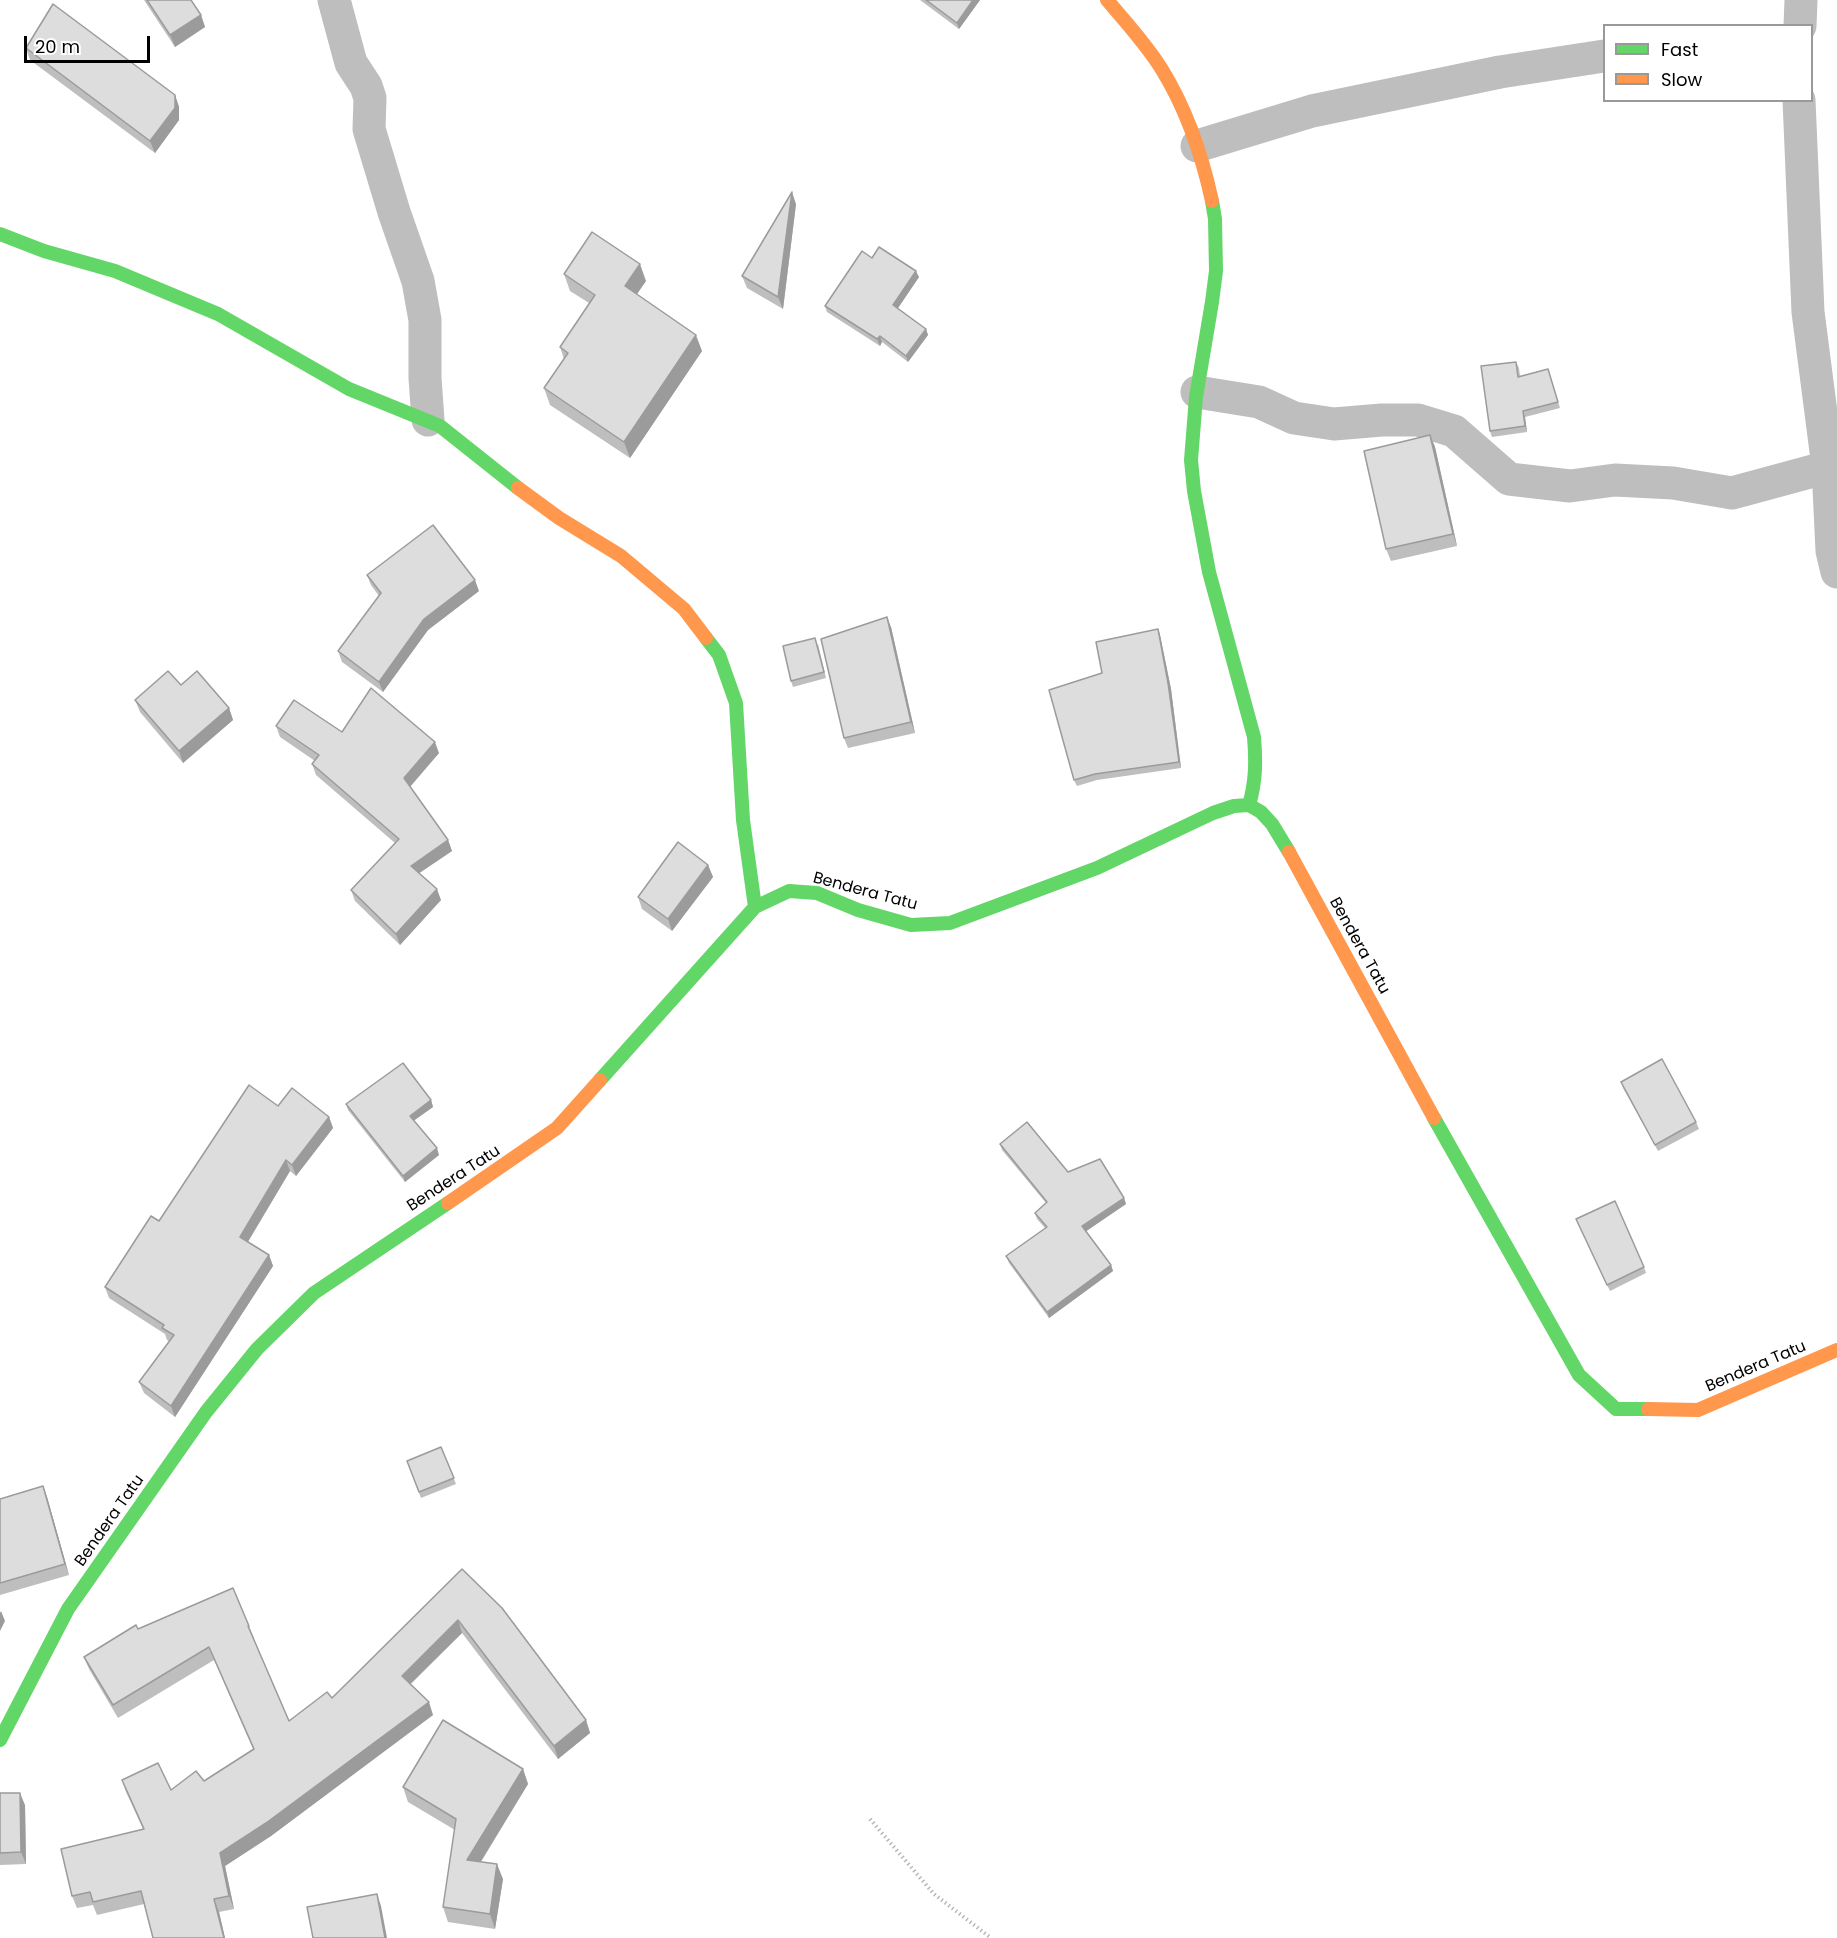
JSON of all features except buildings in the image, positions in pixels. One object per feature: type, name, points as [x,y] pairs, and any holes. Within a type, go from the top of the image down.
[{"type":"street","points":[[334,0],[351,63],[366,86],[370,98],[369,129],[418,281],[425,320],[428,420]]},
{"type":"street","points":[[1107,0],[1152,54],[1176,98],[1197,146],[1214,209],[1217,264],[1191,441],[1193,489],[1221,620],[1249,717],[1257,779],[1250,805]]},
{"type":"street","points":[[1800,24],[1801,0]]},
{"type":"street","points":[[1197,146],[1312,111],[1500,72],[1603,56]]},
{"type":"street","points":[[1799,102],[1808,312],[1830,455],[1832,551],[1837,572]]},
{"type":"street","points":[[0,234],[44,251],[115,272],[178,296],[218,314],[349,389],[440,426],[492,469],[559,518],[621,556],[684,609],[719,656],[736,703],[743,820],[755,907]]},
{"type":"street","points":[[1197,392],[1259,402],[1294,418],[1334,424],[1418,420],[1454,431],[1509,479],[1570,486],[1615,480],[1673,483],[1732,493],[1830,455]]},
{"type":"street","name":"Bendera Tatu","points":[[0,1740],[68,1609],[206,1412],[257,1349],[315,1293],[531,1148],[557,1128],[755,907],[789,891],[817,892],[858,910],[911,925],[950,923],[1097,868],[1213,813],[1234,806],[1250,805],[1261,812],[1272,824],[1291,855],[1474,1191],[1579,1375],[1616,1409],[1698,1410],[1837,1350]]},
{"type":"path","points":[[870,1819],[933,1894],[991,1938]]},
{"type":"traffic: fast","points":[[1212,201],[1215,219],[1216,271],[1196,397],[1191,460],[1194,491],[1209,572],[1254,737],[1255,771],[1249,805]]},
{"type":"traffic: fast","points":[[0,234],[44,251],[115,271],[218,314],[349,389],[440,426],[518,488]]},
{"type":"traffic: fast","points":[[706,638],[719,655],[736,703],[743,820],[755,907]]},
{"type":"traffic: fast","points":[[600,1080],[755,907],[789,891],[817,893],[858,910],[911,925],[950,923],[1097,868],[1213,813],[1234,806],[1249,805],[1261,812],[1272,824],[1289,852]]},
{"type":"traffic: fast","points":[[1434,1118],[1579,1375],[1616,1409],[1648,1409]]},
{"type":"traffic: fast","points":[[0,1740],[68,1609],[206,1412],[257,1349],[314,1293],[448,1203]]},
{"type":"traffic: slow","points":[[1107,0],[1149,50],[1170,83],[1192,132],[1212,201]]},
{"type":"traffic: slow","points":[[518,488],[559,518],[621,556],[684,609],[706,638]]},
{"type":"traffic: slow","points":[[1289,852],[1434,1118]]},
{"type":"traffic: slow","points":[[448,1203],[557,1128],[600,1080]]},
{"type":"traffic: slow","points":[[1648,1409],[1698,1410],[1837,1350]]}]
